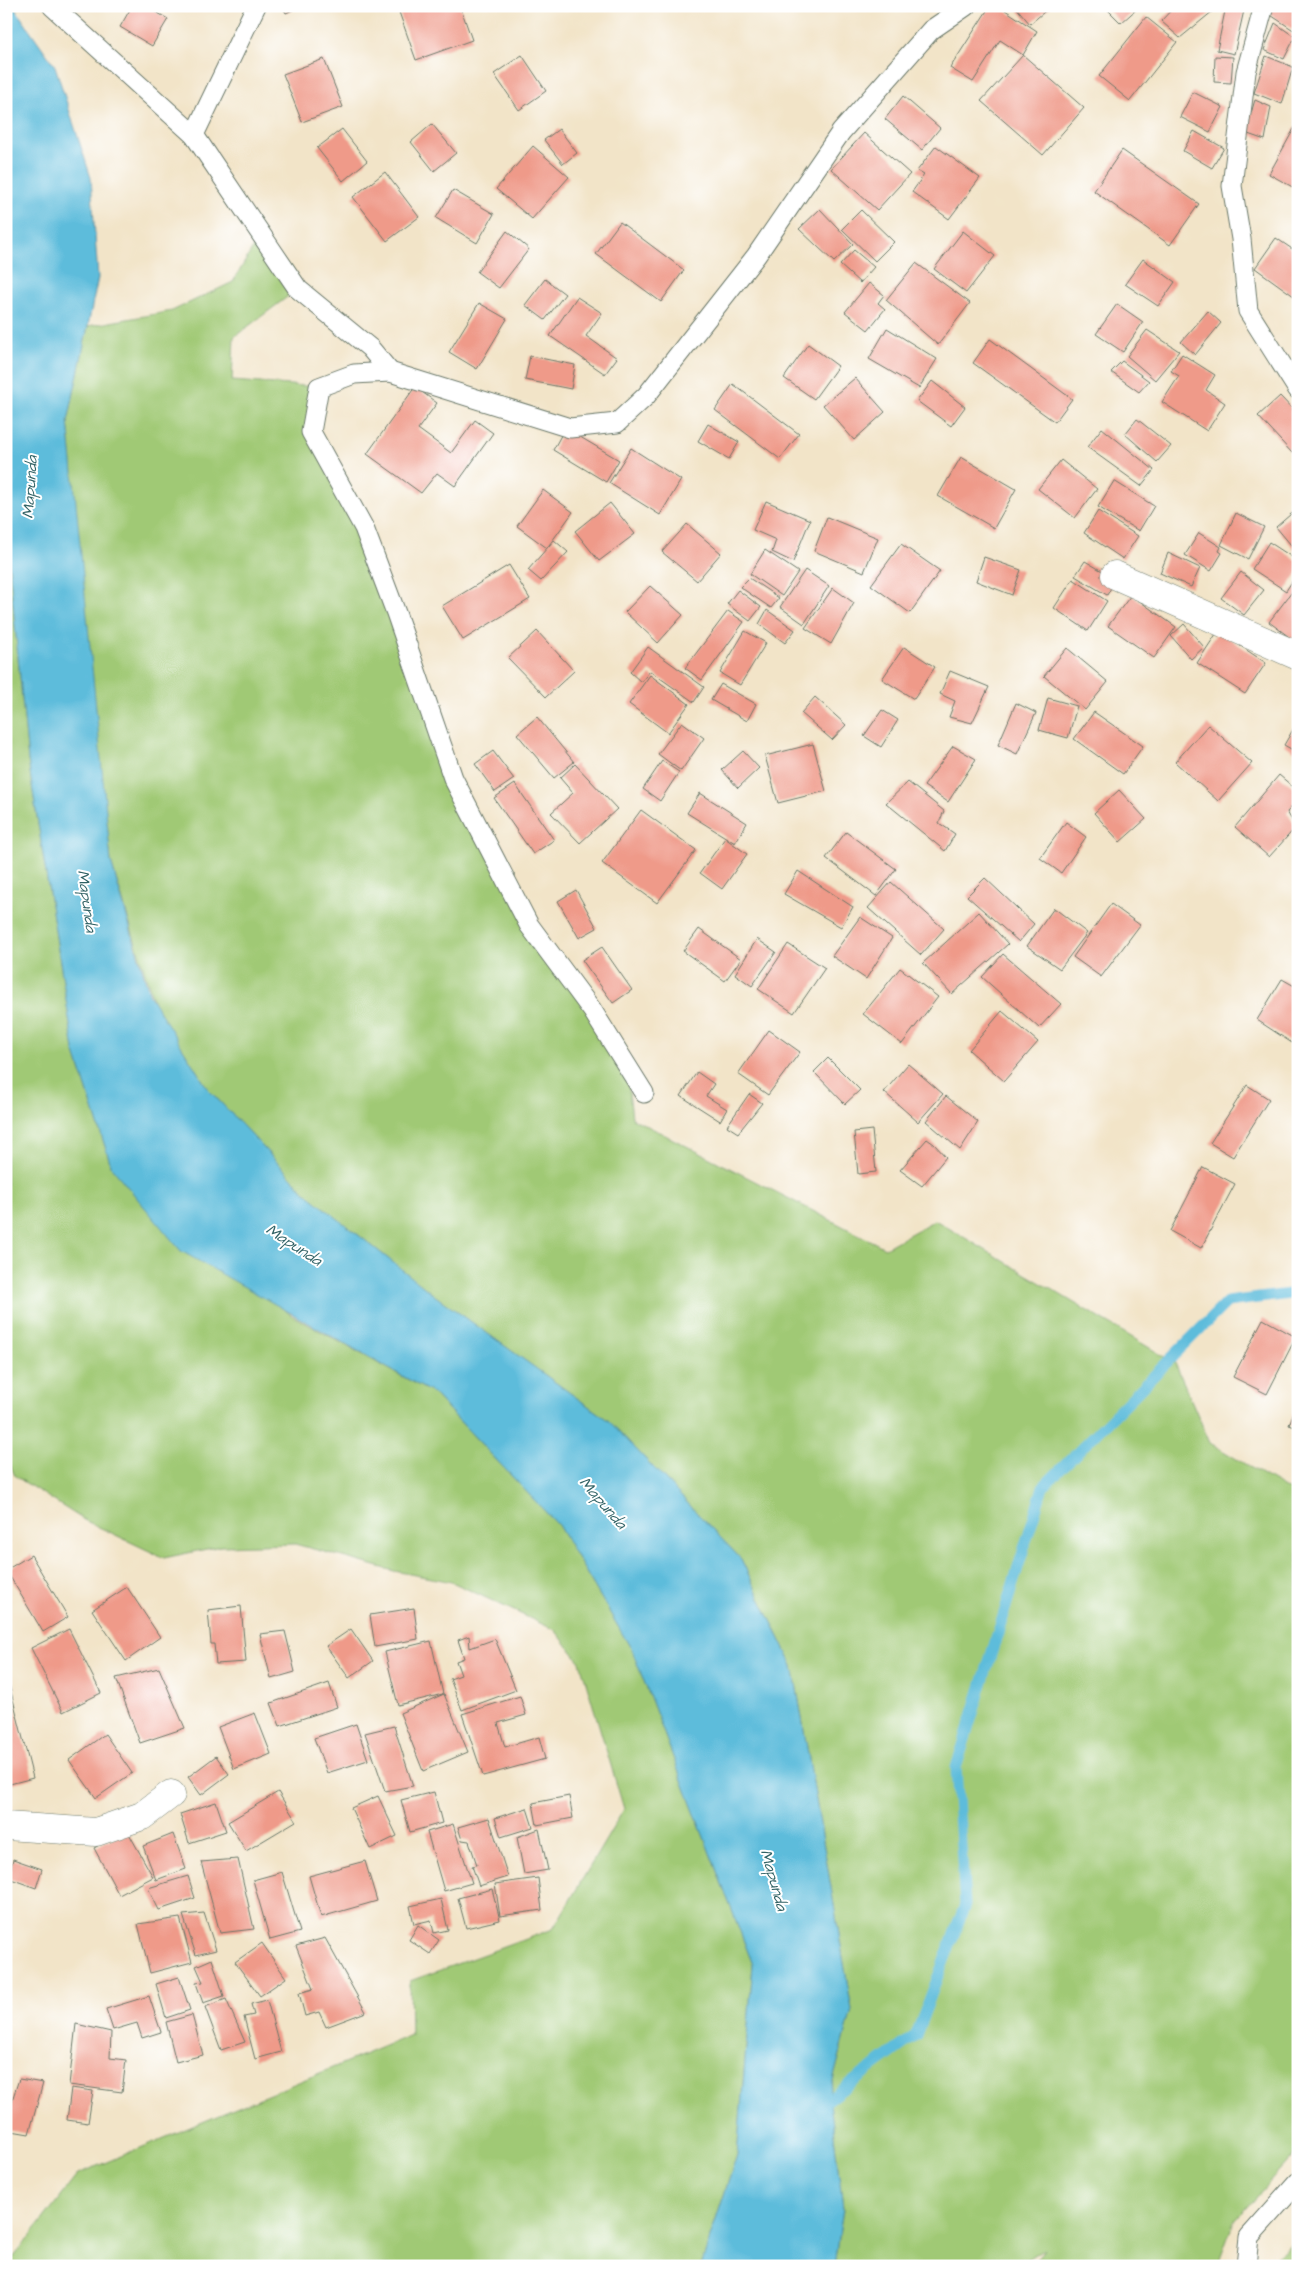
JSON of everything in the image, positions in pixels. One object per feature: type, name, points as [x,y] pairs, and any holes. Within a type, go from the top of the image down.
[{"type":"street","points":[[1115,575],[1298,656]]},
{"type":"street","points":[[6,1826],[96,1832],[142,1816],[171,1794]]},
{"type":"lane","points":[[52,6],[194,135],[298,289],[370,348],[390,372]]},
{"type":"lane","points":[[194,135],[256,6]]},
{"type":"lane","points":[[644,1093],[592,1010],[529,926],[453,778],[364,528],[311,432],[319,387],[354,374],[390,372],[570,428],[617,423],[646,396],[756,256],[841,132],[931,30],[966,6]]},
{"type":"lane","points":[[1264,6],[1246,72],[1232,186],[1241,239],[1248,311],[1298,390]]},
{"type":"lane","points":[[1246,2266],[1249,2237],[1298,2182]]},
{"type":"green space","points":[[261,234],[298,289],[234,337],[232,381],[319,387],[311,432],[364,528],[453,778],[529,925],[626,1063],[632,1118],[885,1248],[935,1220],[1175,1363],[1210,1443],[1298,1496],[1298,2151],[1234,2221],[1220,2259],[1222,2266],[1032,2266],[1044,2248],[1017,2266],[835,2266],[843,2208],[829,2095],[852,2010],[793,1666],[741,1559],[609,1421],[434,1295],[308,1195],[208,1089],[154,1003],[111,862],[68,421],[88,326],[172,311],[233,282]]},
{"type":"green space","points":[[6,532],[28,760],[74,1050],[112,1168],[291,1315],[434,1394],[558,1525],[632,1650],[753,1965],[737,2155],[701,2266],[7,2266],[78,2174],[411,2035],[410,1981],[553,1929],[624,1809],[580,1662],[555,1630],[452,1582],[394,1571],[295,1544],[221,1546],[164,1558],[84,1520],[15,1476],[6,1457]]},
{"type":"green space","points":[[1298,2239],[1298,2266],[1262,2266]]},
{"type":"water","name":"Mapunda","points":[[6,6],[13,6],[55,66],[91,178],[98,278],[68,421],[111,862],[150,996],[208,1089],[308,1195],[434,1295],[609,1421],[741,1559],[793,1666],[852,2010],[829,2095],[843,2208],[835,2266],[701,2266],[737,2155],[753,1965],[632,1650],[558,1525],[434,1394],[181,1251],[112,1168],[74,1050],[28,760],[6,532],[6,272],[12,215],[6,197]]},
{"type":"building","points":[[132,6],[146,6],[168,19],[152,46],[120,27]]},
{"type":"building","points":[[282,6],[301,6],[286,13]]},
{"type":"building","points":[[414,6],[460,6],[472,40],[416,60],[399,12]]},
{"type":"building","points":[[990,6],[999,6],[1037,31],[1023,55],[1000,40],[973,82],[950,68]]},
{"type":"building","points":[[1015,6],[1051,6],[1030,24]]},
{"type":"building","points":[[1104,6],[1140,6],[1121,23]]},
{"type":"building","points":[[1175,6],[1208,6],[1213,11],[1180,38],[1161,21]]},
{"type":"building","points":[[1226,6],[1245,6],[1234,54],[1217,50]]},
{"type":"building","points":[[1269,6],[1298,6],[1298,33],[1266,12]]},
{"type":"building","points":[[1146,17],[1177,42],[1130,101],[1099,76]]},
{"type":"building","points":[[1275,23],[1295,37],[1284,59],[1264,50]]},
{"type":"building","points":[[522,55],[546,91],[519,110],[494,74]]},
{"type":"building","points":[[1023,55],[1084,108],[1043,155],[981,101]]},
{"type":"building","points":[[1215,56],[1233,57],[1231,83],[1214,82]]},
{"type":"building","points":[[1266,56],[1293,67],[1282,104],[1254,93]]},
{"type":"building","points":[[324,59],[343,107],[302,122],[283,74]]},
{"type":"building","points":[[1193,92],[1223,107],[1210,132],[1180,117]]},
{"type":"building","points":[[903,96],[940,128],[922,150],[885,119]]},
{"type":"building","points":[[1255,100],[1271,107],[1265,140],[1245,133]]},
{"type":"building","points":[[432,124],[456,153],[434,171],[411,142]]},
{"type":"building","points":[[1295,127],[1298,129],[1298,190],[1269,174]]},
{"type":"building","points":[[342,129],[367,161],[343,181],[317,148]]},
{"type":"building","points":[[559,129],[577,153],[563,164],[544,140]]},
{"type":"building","points":[[1194,131],[1224,148],[1212,168],[1183,151]]},
{"type":"building","points":[[864,133],[910,174],[877,210],[831,169]]},
{"type":"building","points":[[533,146],[569,177],[532,219],[496,189]]},
{"type":"building","points":[[936,146],[980,178],[949,219],[912,192],[924,175],[917,171]]},
{"type":"building","points":[[1122,150],[1199,204],[1170,245],[1094,191]]},
{"type":"building","points":[[385,172],[419,217],[387,241],[353,197]]},
{"type":"building","points":[[453,190],[494,214],[477,243],[436,218]]},
{"type":"building","points":[[820,209],[853,244],[834,262],[799,229]]},
{"type":"building","points":[[861,210],[894,242],[875,261],[842,229]]},
{"type":"building","points":[[620,222],[684,270],[661,302],[596,254]]},
{"type":"building","points":[[507,231],[529,249],[499,288],[477,272]]},
{"type":"building","points":[[963,231],[995,256],[966,293],[934,269]]},
{"type":"building","points":[[1276,238],[1298,253],[1298,299],[1255,268]]},
{"type":"building","points":[[854,250],[874,267],[860,283],[840,265]]},
{"type":"building","points":[[1143,259],[1175,282],[1158,306],[1125,284]]},
{"type":"building","points":[[916,263],[970,303],[938,345],[886,300]]},
{"type":"building","points":[[545,279],[565,294],[545,320],[525,305]]},
{"type":"building","points":[[869,283],[884,295],[878,303],[885,309],[868,330],[845,312]]},
{"type":"building","points":[[577,297],[602,313],[586,336],[617,358],[605,374],[550,336]]},
{"type":"building","points":[[479,303],[507,319],[477,369],[449,352]]},
{"type":"building","points":[[1117,304],[1143,322],[1123,352],[1096,334]]},
{"type":"building","points":[[1208,311],[1221,323],[1195,355],[1181,342]]},
{"type":"building","points":[[887,328],[937,359],[919,388],[869,359]]},
{"type":"building","points":[[1147,330],[1179,351],[1155,380],[1127,356]]},
{"type":"building","points":[[990,339],[1072,399],[1055,422],[973,363]]},
{"type":"building","points":[[808,344],[838,366],[814,399],[784,378]]},
{"type":"building","points":[[1182,354],[1215,375],[1206,390],[1225,403],[1207,431],[1162,402],[1179,376],[1171,371]]},
{"type":"building","points":[[530,356],[575,365],[571,389],[525,380]]},
{"type":"building","points":[[1122,361],[1149,381],[1139,392],[1111,372]]},
{"type":"building","points":[[855,378],[885,412],[854,440],[823,405]]},
{"type":"building","points":[[932,381],[965,407],[951,426],[917,401]]},
{"type":"building","points":[[733,384],[799,434],[780,459],[715,410]]},
{"type":"building","points":[[415,387],[437,403],[418,429],[451,453],[475,420],[493,433],[455,486],[437,473],[421,493],[367,454]]},
{"type":"building","points":[[1280,396],[1298,415],[1298,448],[1292,453],[1258,416]]},
{"type":"building","points":[[1137,419],[1171,446],[1157,462],[1125,434]]},
{"type":"building","points":[[708,424],[739,442],[729,459],[698,441]]},
{"type":"building","points":[[565,428],[619,460],[606,482],[553,450]]},
{"type":"building","points":[[1102,428],[1154,470],[1141,486],[1087,447]]},
{"type":"building","points":[[631,448],[681,480],[660,515],[609,483]]},
{"type":"building","points":[[961,457],[1016,489],[994,528],[938,496]]},
{"type":"building","points":[[1061,460],[1097,489],[1075,518],[1038,489]]},
{"type":"building","points":[[1114,481],[1154,506],[1139,531],[1098,507]]},
{"type":"building","points":[[543,490],[573,512],[547,548],[517,526]]},
{"type":"building","points":[[766,501],[810,520],[793,562],[772,552],[776,540],[753,530]]},
{"type":"building","points":[[610,503],[635,534],[599,561],[575,531]]},
{"type":"building","points":[[1298,508],[1298,550],[1296,551],[1276,527]]},
{"type":"building","points":[[1098,511],[1138,536],[1123,559],[1084,533]]},
{"type":"building","points":[[1236,513],[1264,527],[1248,559],[1221,545]]},
{"type":"building","points":[[827,517],[878,538],[864,572],[814,551]]},
{"type":"building","points":[[687,524],[721,553],[697,581],[662,552]]},
{"type":"building","points":[[1199,533],[1221,547],[1219,551],[1222,553],[1211,571],[1185,555]]},
{"type":"building","points":[[554,540],[568,552],[541,581],[528,570]]},
{"type":"building","points":[[1269,542],[1298,561],[1298,572],[1286,591],[1252,569]]},
{"type":"building","points":[[901,544],[940,571],[910,613],[871,585]]},
{"type":"building","points":[[765,550],[798,572],[782,596],[750,574]]},
{"type":"building","points":[[1168,553],[1200,568],[1191,587],[1160,573]]},
{"type":"building","points":[[984,557],[1021,570],[1012,595],[976,581]]},
{"type":"building","points":[[1085,561],[1116,579],[1107,595],[1075,576]]},
{"type":"building","points":[[509,565],[530,599],[463,640],[442,606]]},
{"type":"building","points":[[805,570],[829,586],[804,624],[780,607]]},
{"type":"building","points":[[1241,572],[1264,590],[1244,615],[1221,598]]},
{"type":"building","points":[[749,578],[779,598],[771,608],[740,587]]},
{"type":"building","points":[[1073,579],[1107,601],[1088,631],[1054,608]]},
{"type":"building","points":[[1298,584],[1298,640],[1296,642],[1269,622]]},
{"type":"building","points":[[650,586],[683,615],[658,643],[625,612]]},
{"type":"building","points":[[833,588],[854,603],[831,644],[805,628]]},
{"type":"building","points":[[738,590],[761,607],[750,621],[727,604]]},
{"type":"building","points":[[1131,595],[1176,627],[1154,658],[1108,626]]},
{"type":"building","points":[[767,610],[795,630],[785,643],[759,624]]},
{"type":"building","points":[[728,611],[744,622],[702,680],[685,668]]},
{"type":"building","points":[[1184,624],[1204,647],[1191,659],[1171,636]]},
{"type":"building","points":[[537,631],[574,671],[546,697],[508,658]]},
{"type":"building","points":[[745,631],[766,643],[740,685],[720,673]]},
{"type":"building","points":[[1218,631],[1266,663],[1245,694],[1197,663]]},
{"type":"building","points":[[648,647],[704,687],[694,702],[650,671],[641,682],[630,672]]},
{"type":"building","points":[[904,647],[935,667],[914,699],[882,679]]},
{"type":"building","points":[[1067,648],[1108,682],[1085,710],[1044,676]]},
{"type":"building","points":[[950,671],[989,687],[972,723],[949,717],[955,701],[940,694]]},
{"type":"building","points":[[650,675],[689,704],[668,733],[629,704]]},
{"type":"building","points":[[721,684],[756,704],[747,721],[711,700]]},
{"type":"building","points":[[815,697],[846,725],[832,740],[801,713]]},
{"type":"building","points":[[1048,698],[1077,706],[1068,738],[1039,730]]},
{"type":"building","points":[[1016,703],[1036,713],[1017,754],[998,745]]},
{"type":"building","points":[[882,710],[898,720],[881,747],[864,736]]},
{"type":"building","points":[[1094,712],[1143,746],[1123,774],[1074,739]]},
{"type":"building","points":[[537,717],[574,762],[554,778],[517,734]]},
{"type":"building","points":[[1298,721],[1298,753],[1284,745]]},
{"type":"building","points":[[682,722],[704,738],[681,771],[658,754]]},
{"type":"building","points":[[1208,725],[1252,763],[1218,801],[1175,762]]},
{"type":"building","points":[[813,744],[826,791],[778,803],[765,756]]},
{"type":"building","points":[[953,746],[976,759],[948,802],[924,786]]},
{"type":"building","points":[[493,751],[514,779],[495,792],[475,764]]},
{"type":"building","points":[[743,751],[759,768],[738,788],[722,770]]},
{"type":"building","points":[[662,761],[679,772],[660,801],[643,789]]},
{"type":"building","points":[[575,764],[617,809],[580,843],[551,813],[573,793],[560,778]]},
{"type":"building","points":[[1279,775],[1298,791],[1298,800],[1287,812],[1296,827],[1269,857],[1235,827]]},
{"type":"building","points":[[908,782],[944,811],[939,823],[955,834],[945,851],[886,803]]},
{"type":"building","points":[[515,784],[554,840],[533,854],[494,798]]},
{"type":"building","points":[[1119,790],[1146,819],[1120,842],[1094,813]]},
{"type":"building","points":[[700,793],[747,823],[735,843],[687,813]]},
{"type":"building","points":[[641,810],[696,850],[657,903],[602,863]]},
{"type":"building","points":[[1066,822],[1086,837],[1061,873],[1040,858]]},
{"type":"building","points":[[846,832],[896,869],[876,896],[826,858]]},
{"type":"building","points":[[725,838],[747,854],[722,889],[700,873]]},
{"type":"building","points":[[798,871],[853,907],[841,927],[784,894]]},
{"type":"building","points":[[985,878],[1034,924],[1019,942],[967,896]]},
{"type":"building","points":[[891,882],[944,929],[921,955],[868,908]]},
{"type":"building","points":[[576,890],[597,928],[579,938],[558,901]]},
{"type":"building","points":[[1111,904],[1140,925],[1101,977],[1073,957]]},
{"type":"building","points":[[1054,908],[1087,933],[1060,969],[1027,946]]},
{"type":"building","points":[[979,912],[1008,944],[952,994],[923,963]]},
{"type":"building","points":[[860,917],[892,938],[866,979],[832,956]]},
{"type":"building","points":[[699,929],[741,959],[725,981],[683,951]]},
{"type":"building","points":[[757,939],[776,952],[752,986],[735,974]]},
{"type":"building","points":[[788,944],[825,968],[794,1013],[758,989]]},
{"type":"building","points":[[602,947],[632,990],[613,1003],[582,960]]},
{"type":"building","points":[[1003,954],[1061,1004],[1039,1028],[982,977]]},
{"type":"building","points":[[900,968],[938,997],[902,1044],[863,1014]]},
{"type":"building","points":[[1282,979],[1298,988],[1298,1033],[1292,1043],[1257,1020]]},
{"type":"building","points":[[1002,1011],[1038,1042],[1004,1081],[969,1050]]},
{"type":"building","points":[[769,1030],[800,1052],[768,1095],[738,1074]]},
{"type":"building","points":[[828,1058],[860,1090],[845,1104],[814,1072]]},
{"type":"building","points":[[908,1064],[943,1094],[918,1122],[884,1092]]},
{"type":"building","points":[[697,1072],[714,1084],[706,1096],[727,1109],[720,1121],[681,1096]]},
{"type":"building","points":[[1247,1085],[1269,1099],[1233,1157],[1210,1143]]},
{"type":"building","points":[[749,1094],[762,1103],[738,1133],[727,1126]]},
{"type":"building","points":[[946,1096],[978,1122],[960,1150],[926,1121]]},
{"type":"building","points":[[872,1130],[876,1172],[858,1174],[854,1132]]},
{"type":"building","points":[[927,1139],[946,1157],[922,1186],[900,1170]]},
{"type":"building","points":[[1203,1167],[1235,1184],[1201,1248],[1170,1231]]},
{"type":"building","points":[[1263,1319],[1296,1337],[1267,1394],[1233,1377]]},
{"type":"building","points":[[1298,1403],[1298,1428],[1289,1425]]},
{"type":"building","points":[[31,1555],[68,1617],[43,1632],[6,1570]]},
{"type":"building","points":[[127,1587],[160,1637],[126,1661],[92,1610]]},
{"type":"building","points":[[241,1606],[246,1662],[216,1664],[214,1644],[211,1644],[208,1610]]},
{"type":"building","points":[[414,1608],[418,1639],[375,1647],[370,1615]]},
{"type":"building","points":[[69,1629],[101,1693],[63,1712],[31,1648]]},
{"type":"building","points":[[351,1629],[373,1661],[349,1678],[326,1646]]},
{"type":"building","points":[[285,1631],[295,1672],[271,1679],[260,1634]]},
{"type":"building","points":[[469,1636],[470,1648],[495,1639],[516,1690],[462,1710],[450,1679],[461,1675],[456,1661],[464,1658],[458,1640]]},
{"type":"building","points":[[431,1641],[443,1694],[398,1705],[385,1652]]},
{"type":"building","points":[[159,1668],[185,1728],[140,1743],[116,1678]]},
{"type":"building","points":[[6,1672],[33,1778],[6,1785]]},
{"type":"building","points":[[329,1683],[337,1707],[280,1726],[271,1703]]},
{"type":"building","points":[[444,1694],[468,1752],[423,1771],[400,1713]]},
{"type":"building","points":[[520,1696],[526,1715],[498,1723],[505,1747],[539,1737],[545,1759],[483,1776],[462,1714]]},
{"type":"building","points":[[255,1713],[271,1754],[234,1769],[218,1727]]},
{"type":"building","points":[[356,1724],[368,1760],[327,1773],[314,1738]]},
{"type":"building","points":[[394,1726],[413,1786],[385,1791],[365,1733]]},
{"type":"building","points":[[105,1734],[132,1773],[96,1798],[69,1760]]},
{"type":"building","points":[[216,1756],[229,1774],[201,1795],[188,1777]]},
{"type":"building","points":[[278,1792],[296,1821],[246,1851],[228,1822]]},
{"type":"building","points":[[434,1792],[442,1823],[410,1832],[401,1800]]},
{"type":"building","points":[[378,1796],[397,1836],[370,1849],[351,1808]]},
{"type":"building","points":[[569,1796],[573,1818],[537,1825],[533,1803]]},
{"type":"building","points":[[216,1802],[226,1831],[189,1843],[180,1814]]},
{"type":"building","points":[[527,1808],[533,1827],[501,1837],[495,1818]]},
{"type":"building","points":[[489,1818],[508,1877],[479,1886],[472,1866],[477,1865],[469,1841],[462,1840],[458,1827]]},
{"type":"building","points":[[453,1824],[472,1883],[444,1891],[427,1832]]},
{"type":"building","points":[[539,1829],[548,1870],[524,1874],[517,1837]]},
{"type":"building","points":[[127,1830],[153,1877],[119,1895],[94,1848]]},
{"type":"building","points":[[173,1834],[186,1869],[156,1880],[143,1846]]},
{"type":"building","points":[[13,1859],[42,1869],[36,1888],[8,1878]]},
{"type":"building","points":[[238,1859],[254,1929],[220,1933],[201,1862]]},
{"type":"building","points":[[365,1861],[377,1901],[321,1917],[309,1876]]},
{"type":"building","points":[[282,1872],[300,1932],[270,1940],[253,1880]]},
{"type":"building","points":[[188,1876],[195,1898],[159,1910],[148,1888]]},
{"type":"building","points":[[538,1878],[542,1910],[500,1916],[495,1884]]},
{"type":"building","points":[[492,1889],[500,1920],[466,1928],[458,1898]]},
{"type":"building","points":[[441,1899],[448,1930],[434,1933],[431,1920],[414,1924],[410,1906]]},
{"type":"building","points":[[204,1913],[216,1950],[196,1955],[183,1915]]},
{"type":"building","points":[[180,1918],[192,1962],[150,1973],[138,1924]]},
{"type":"building","points":[[418,1925],[439,1940],[430,1954],[409,1940]]},
{"type":"building","points":[[325,1938],[366,2012],[326,2027],[319,2012],[305,2016],[299,1993],[313,1989],[296,1946]]},
{"type":"building","points":[[262,1943],[286,1978],[260,1996],[235,1962]]},
{"type":"building","points":[[212,1959],[224,1996],[203,2003],[196,1983],[203,1982],[196,1966]]},
{"type":"building","points":[[179,1977],[190,2010],[166,2018],[156,1984]]},
{"type":"building","points":[[149,1996],[161,2032],[142,2038],[137,2023],[113,2030],[106,2009]]},
{"type":"building","points":[[226,1999],[245,2042],[221,2050],[205,2007]]},
{"type":"building","points":[[267,2000],[281,2052],[255,2059],[244,2017],[254,2015],[251,2004]]},
{"type":"building","points":[[192,2015],[203,2055],[176,2062],[166,2022]]},
{"type":"building","points":[[76,2024],[111,2032],[110,2058],[126,2060],[122,2092],[69,2085]]},
{"type":"building","points":[[19,2079],[43,2083],[29,2134],[6,2130],[6,2119]]},
{"type":"building","points":[[71,2088],[93,2091],[88,2123],[67,2120]]},
{"type":"waterway","points":[[817,2108],[916,2035],[965,1905],[956,1768],[1043,1487],[1227,1302],[1298,1293]]}]
